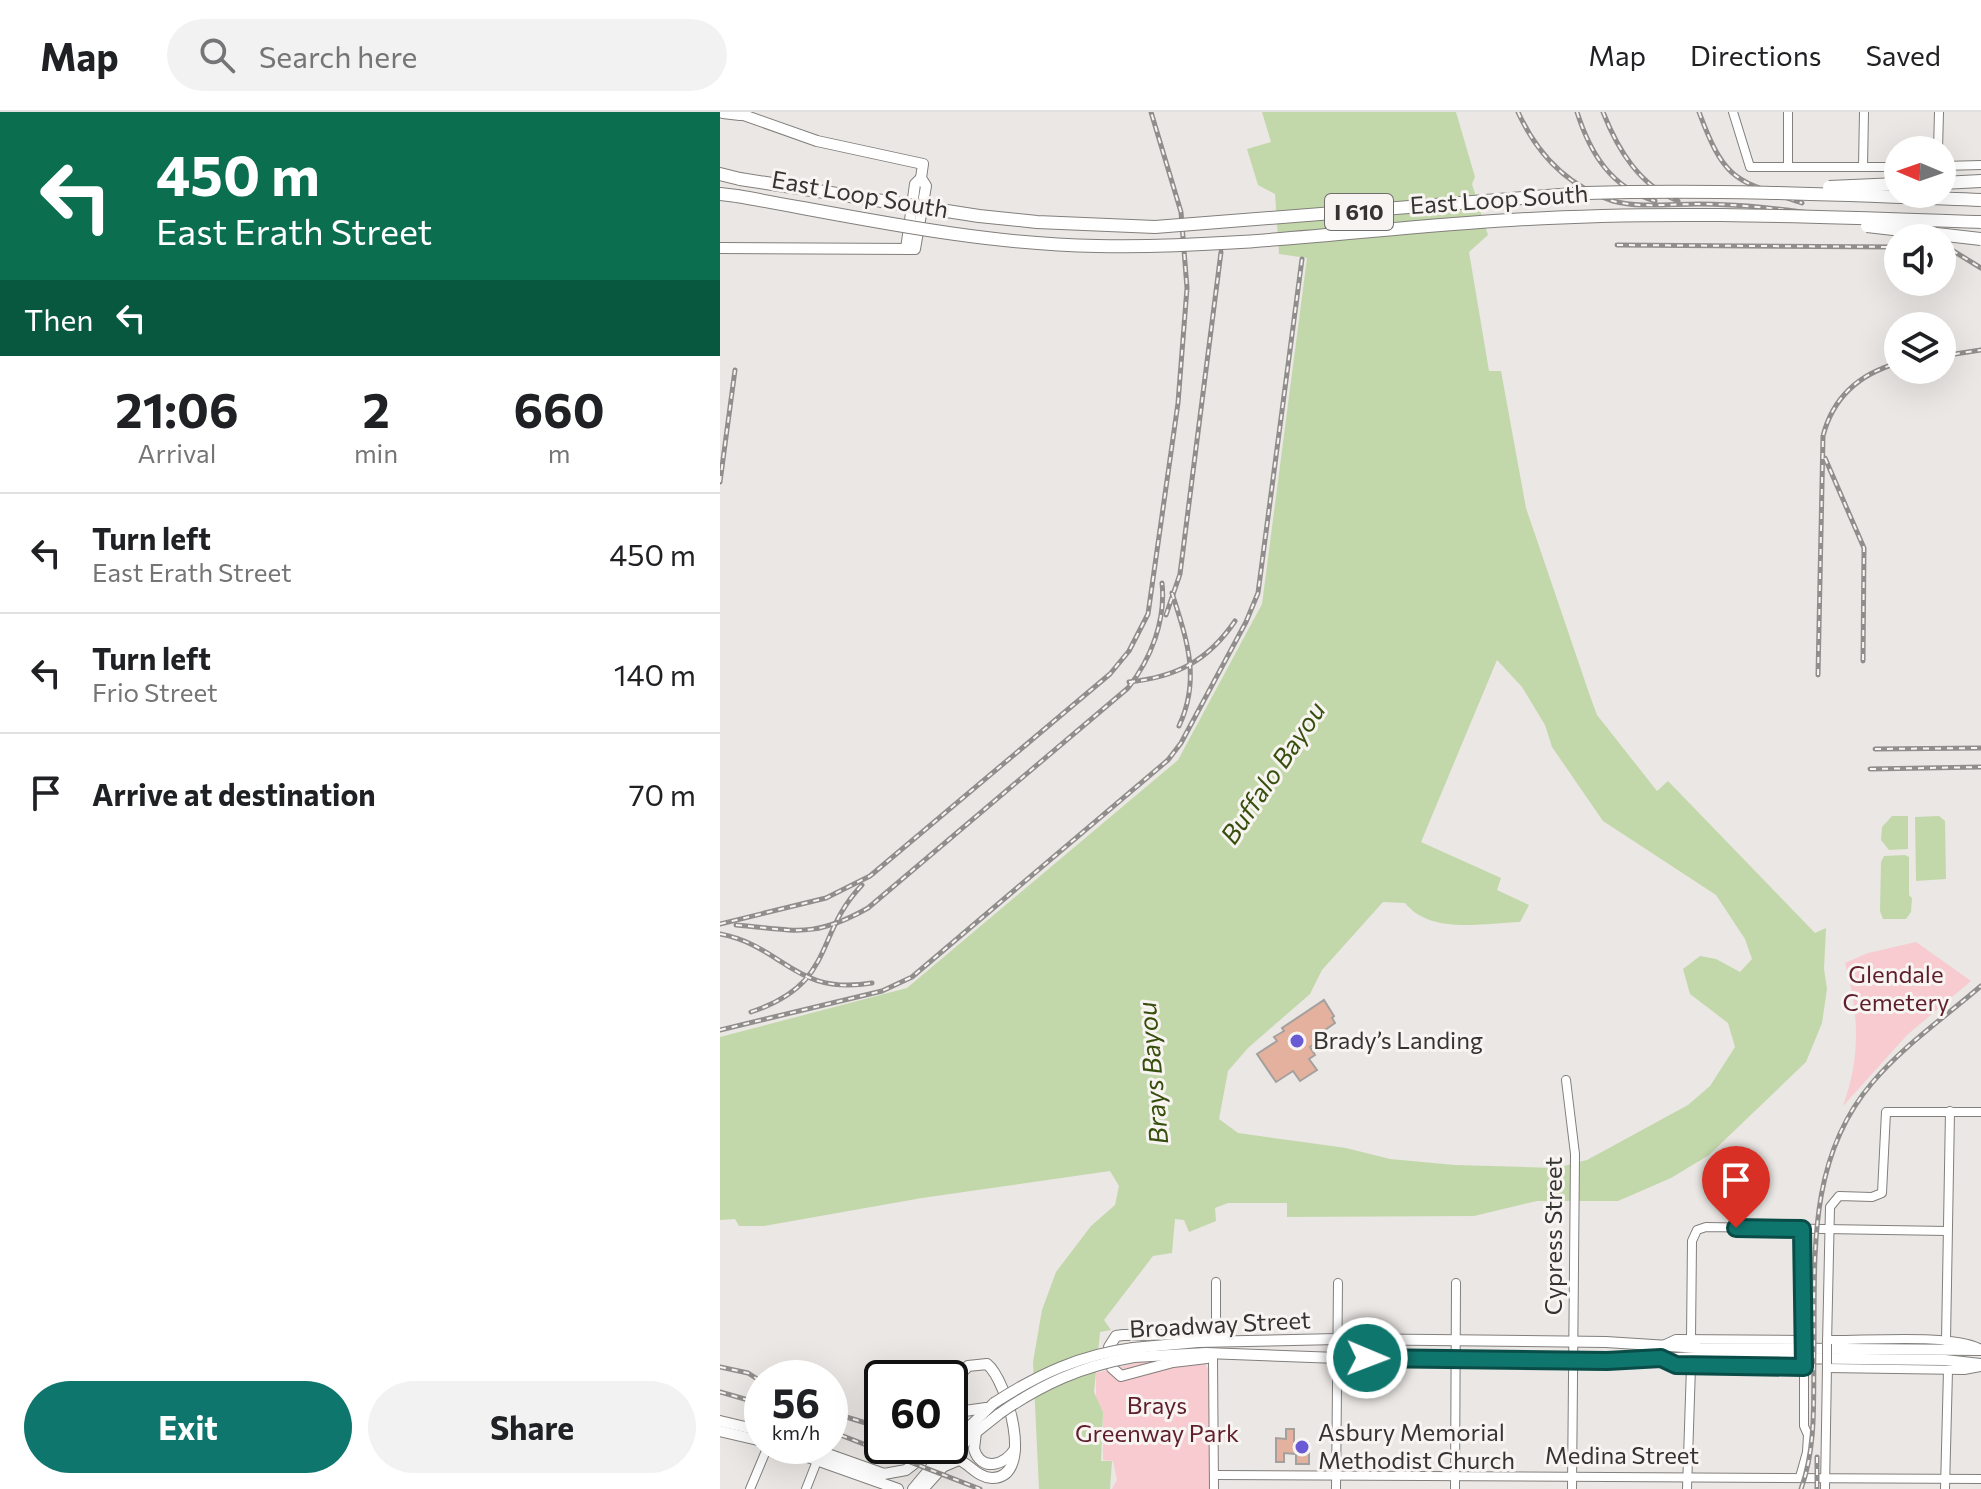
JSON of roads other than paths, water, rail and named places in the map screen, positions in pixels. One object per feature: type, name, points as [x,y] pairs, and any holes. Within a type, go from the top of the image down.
[{"type":"highway","points":[[723,112],[738,113]]},
{"type":"highway","name":"East Loop South","points":[[720,174],[979,216],[1155,227],[1586,193],[1740,191],[1981,200]]},
{"type":"highway","points":[[1956,182],[1981,181]]},
{"type":"highway","points":[[1740,191],[1884,185]]},
{"type":"highway","name":"East Loop South","points":[[720,194],[974,237],[1097,246],[1203,244],[1606,215],[1981,222]]},
{"type":"highway","points":[[1780,216],[1981,239]]},
{"type":"main road","points":[[720,248],[915,249],[926,186],[921,178],[923,164],[817,141],[738,113]]},
{"type":"main road","points":[[1232,1341],[1216,1334],[1123,1335],[1116,1336],[1109,1347],[1112,1368],[1121,1376],[1173,1362],[1249,1354]]},
{"type":"main road","name":"Broadway Street","points":[[994,1408],[1032,1378],[1070,1361],[1232,1341],[1574,1341],[1662,1346],[1981,1350]]},
{"type":"main road","name":"Broadway Street","points":[[994,1408],[1067,1373],[1133,1353],[1574,1361],[1661,1358],[1945,1360],[1981,1365]]},
{"type":"main road","points":[[940,1468],[959,1460],[978,1475],[999,1476],[1013,1465],[1016,1448],[1011,1417],[995,1371],[987,1364],[968,1366]]},
{"type":"main road","points":[[968,1411],[994,1408]]},
{"type":"main road","points":[[968,1427],[994,1408]]},
{"type":"main road","points":[[923,1489],[994,1408]]},
{"type":"main road","points":[[720,1421],[744,1427]]},
{"type":"main road","points":[[720,1431],[744,1437]]},
{"type":"main road","points":[[976,1431],[974,1449],[982,1462],[992,1465],[1001,1463],[1016,1448]]},
{"type":"main road","points":[[836,1464],[898,1489]]},
{"type":"main road","points":[[844,1464],[872,1472],[896,1474],[914,1464]]},
{"type":"main road","points":[[913,1489],[933,1464]]},
{"type":"street","points":[[1733,112],[1750,167],[1884,167]]},
{"type":"street","points":[[1788,112],[1788,167]]},
{"type":"street","points":[[1863,167],[1864,112]]},
{"type":"street","points":[[1938,136],[1939,112]]},
{"type":"street","points":[[1956,166],[1981,165]]},
{"type":"street","name":"Cypress Street","points":[[1566,1080],[1575,1154],[1572,1489]]},
{"type":"street","points":[[1946,1341],[1950,1111]]},
{"type":"street","points":[[1825,1489],[1830,1207],[1839,1196],[1872,1197],[1882,1193],[1886,1112],[1981,1112]]},
{"type":"street","points":[[1691,1339],[1692,1241],[1697,1230],[1706,1227],[1947,1231]]},
{"type":"street","points":[[1800,1477],[1808,1435],[1804,1426],[1802,1229]]},
{"type":"street","points":[[1216,1282],[1216,1334]]},
{"type":"street","points":[[1336,1489],[1338,1283]]},
{"type":"street","points":[[1455,1489],[1456,1283]]},
{"type":"street","name":"Broadway Street","points":[[1662,1346],[1676,1339],[1804,1342]]},
{"type":"street","name":"Broadway Street","points":[[1827,1342],[1946,1341],[1971,1343],[1981,1350]]},
{"type":"street","name":"Broadway Street","points":[[1661,1358],[1676,1365],[1691,1366],[1804,1366]]},
{"type":"street","points":[[1213,1359],[1214,1489]]},
{"type":"street","name":"Broadway Street","points":[[1827,1366],[1948,1370],[1981,1365]]},
{"type":"street","points":[[1687,1489],[1691,1366]]},
{"type":"street","points":[[1945,1484],[1948,1370]]},
{"type":"street","points":[[750,1489],[760,1464]]},
{"type":"street","points":[[806,1489],[816,1464]]},
{"type":"street","name":"Medina Street","points":[[1215,1475],[1800,1477],[1945,1484],[1981,1479]]},
{"type":"water","points":[[1262,112],[1456,112],[1475,177],[1472,184],[1488,235],[1469,252],[1489,371],[1501,371],[1526,508],[1597,715],[1657,791],[1668,781],[1815,933],[1826,928],[1824,969],[1827,989],[1822,1023],[1806,1062],[1709,1155],[1671,1178],[1618,1201],[1537,1201],[1474,1216],[1287,1217],[1287,1203],[1228,1203],[1215,1208],[1216,1221],[1189,1232],[1184,1220],[1175,1219],[1172,1253],[1153,1256],[1104,1320],[1111,1330],[1100,1332],[1094,1392],[1103,1412],[1101,1461],[1112,1461],[1110,1489],[1039,1489],[1033,1362],[1042,1310],[1056,1272],[1091,1226],[1115,1205],[1119,1186],[1110,1171],[922,1198],[764,1226],[739,1226],[735,1219],[720,1220],[720,1037],[907,988],[1178,760],[1262,604],[1307,258],[1279,254],[1275,194],[1258,185],[1247,149],[1271,142]],"holes":[[[1497,660],[1522,687],[1545,725],[1552,747],[1603,821],[1716,895],[1745,939],[1752,959],[1740,972],[1716,959],[1700,956],[1683,969],[1690,994],[1728,1023],[1735,1047],[1710,1086],[1688,1105],[1587,1160],[1556,1168],[1455,1165],[1390,1159],[1346,1148],[1238,1133],[1219,1119],[1228,1071],[1248,1048],[1310,994],[1322,970],[1383,902],[1405,903],[1429,920],[1443,923],[1474,925],[1520,922],[1529,905],[1497,890],[1501,878],[1421,842]]]},
{"type":"water","points":[[1892,816],[1908,816],[1908,849],[1889,850],[1881,840],[1882,827]]},
{"type":"water","points":[[1939,816],[1945,821],[1946,879],[1916,881],[1915,817]]},
{"type":"water","points":[[1884,856],[1909,857],[1911,912],[1906,919],[1883,919],[1880,911],[1881,862]]},
{"type":"railway","points":[[720,924],[826,898],[870,876],[1110,674],[1129,651],[1148,614],[1178,403],[1187,288],[1181,212],[1151,112]]},
{"type":"railway","points":[[1518,112],[1534,142],[1555,167],[1581,187],[1613,201],[1644,205],[1718,204],[1888,224]]},
{"type":"railway","points":[[1577,112],[1588,141],[1604,167],[1626,187],[1655,201]]},
{"type":"railway","points":[[1603,112],[1623,153],[1641,176],[1678,201]]},
{"type":"railway","points":[[1699,112],[1717,153],[1735,175],[1761,189],[1802,203]]},
{"type":"railway","points":[[1617,245],[1884,247]]},
{"type":"railway","points":[[1166,615],[1180,574],[1221,252]]},
{"type":"railway","points":[[1956,253],[1981,268]]},
{"type":"railway","points":[[720,1030],[882,991],[912,977],[1168,760],[1181,743],[1246,622],[1258,593],[1302,259]]},
{"type":"railway","points":[[1956,354],[1981,350]]},
{"type":"railway","points":[[1818,675],[1823,436],[1827,422],[1841,399],[1860,381],[1884,368]]},
{"type":"railway","points":[[720,482],[735,370]]},
{"type":"railway","points":[[1825,458],[1864,548],[1863,661]]},
{"type":"railway","points":[[736,925],[804,930],[832,924],[868,908],[1128,688],[1144,665],[1155,638],[1162,611],[1162,583]]},
{"type":"railway","points":[[1172,593],[1187,643],[1190,676],[1186,709],[1179,726]]},
{"type":"railway","points":[[1129,682],[1162,676],[1190,665],[1214,647],[1235,621]]},
{"type":"railway","points":[[1875,749],[1981,748]]},
{"type":"railway","points":[[1870,769],[1981,767]]},
{"type":"railway","points":[[751,1012],[778,1000],[798,987],[811,973],[836,922],[862,885]]},
{"type":"railway","points":[[720,934],[742,940],[824,983],[872,983]]},
{"type":"railway","points":[[1801,1489],[1810,1455],[1813,1421],[1814,1279],[1819,1210],[1825,1176],[1836,1144],[1851,1112],[1884,1069],[1981,986]]},
{"type":"railway","points":[[720,1367],[744,1372]]},
{"type":"railway","points":[[720,1392],[744,1399]]},
{"type":"railway","points":[[848,1418],[864,1422]]},
{"type":"railway","points":[[848,1438],[980,1489]]},
{"type":"railway","points":[[1817,1457],[1817,1489]]},
{"type":"place","name":"Brady’s Landing","points":[[1297,1041]]},
{"type":"place","name":"Asbury Memorial Methodist Church","points":[[1302,1447]]},
{"type":"water label","name":"Buffalo Bayou","points":[[1273,773]]},
{"type":"water label","name":"Brays Bayou","points":[[1153,1073]]},
{"type":"park label","name":"Glendale Cemetery","points":[[1896,989]]},
{"type":"park label","name":"Brays Greenway Park","points":[[1157,1420]]}]
